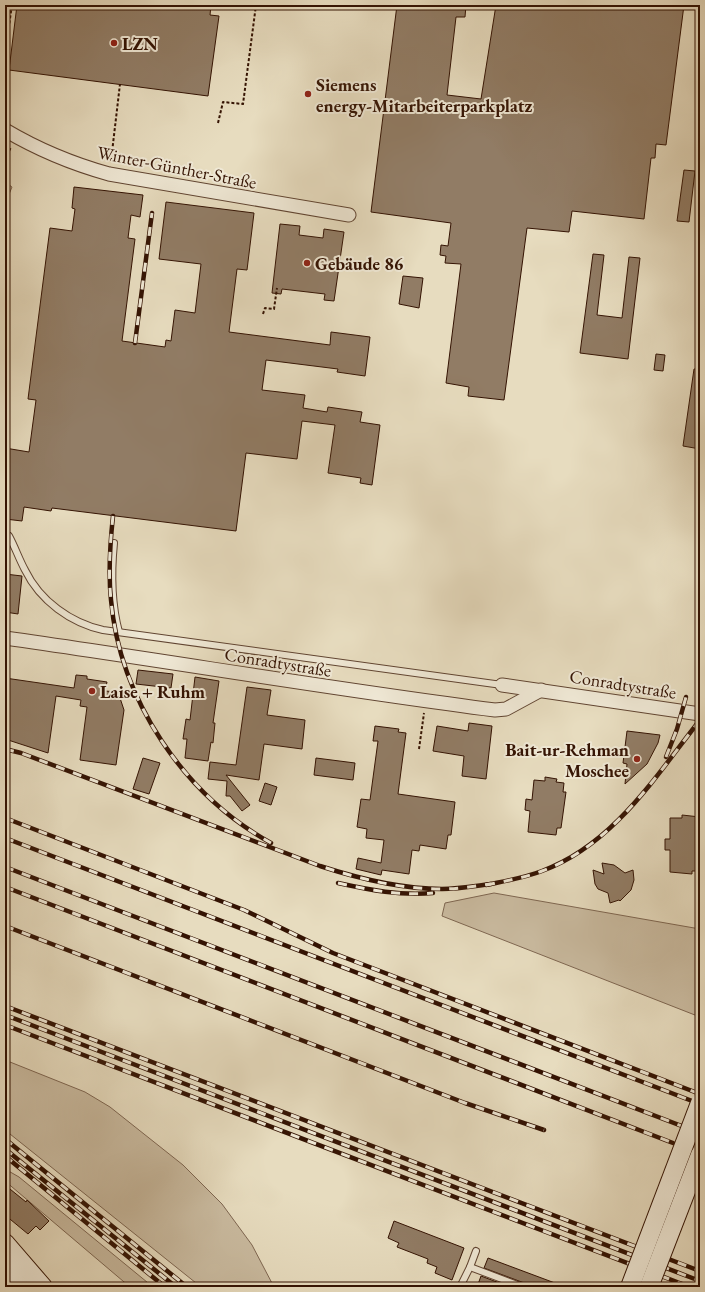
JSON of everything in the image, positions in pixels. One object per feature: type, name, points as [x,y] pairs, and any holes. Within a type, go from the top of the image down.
[{"type":"main road","points":[[630,1287],[700,1103]]},
{"type":"main road","points":[[650,1287],[700,1154]]},
{"type":"main road","points":[[5,1243],[42,1287]]},
{"type":"main road","points":[[5,1268],[20,1287]]},
{"type":"street","name":"Winter-Günther-Straße","points":[[5,130],[51,153],[86,168],[109,174],[349,216]]},
{"type":"street","name":"Conradtystraße","points":[[5,638],[344,690],[495,710],[506,709],[541,690]]},
{"type":"street","name":"Conradtystraße","points":[[502,685],[700,714]]},
{"type":"lane","points":[[9,536],[25,571],[55,608],[86,626],[119,632],[502,685]]},
{"type":"lane","points":[[114,543],[112,596],[119,632]]},
{"type":"lane","points":[[460,1287],[476,1251]]},
{"type":"lane","points":[[470,1267],[523,1287]]},
{"type":"path","points":[[5,53],[12,5]]},
{"type":"path","points":[[218,123],[223,102],[243,104],[256,5]]},
{"type":"path","points":[[109,174],[120,84]]},
{"type":"path","points":[[263,314],[265,308],[274,309],[277,288]]},
{"type":"path","points":[[419,749],[426,701]]},
{"type":"shaded area","points":[[5,182],[12,187],[5,204]]},
{"type":"shaded area","points":[[494,893],[700,929],[700,1017],[442,916],[445,903]]},
{"type":"shaded area","points":[[5,1060],[85,1092],[110,1107],[183,1165],[222,1204],[252,1245],[274,1287],[201,1287],[5,1130]]},
{"type":"shaded area","points":[[5,1169],[19,1177],[153,1287],[130,1287],[5,1181]]},
{"type":"building","name":"LZN","points":[[17,5],[211,5],[210,15],[219,16],[208,96],[9,70]]},
{"type":"building","points":[[397,5],[466,5],[465,17],[456,17],[447,95],[481,99],[496,5],[684,5],[666,145],[656,144],[655,158],[651,158],[644,219],[572,211],[569,232],[527,228],[504,400],[468,396],[469,387],[446,383],[461,264],[445,263],[446,256],[440,255],[441,245],[448,246],[451,223],[371,212]]},
{"type":"building","points":[[684,170],[695,171],[689,222],[677,221]]},
{"type":"building","points":[[74,187],[143,195],[140,217],[131,215],[128,238],[135,239],[122,341],[165,347],[166,340],[171,341],[175,310],[195,313],[201,264],[159,259],[166,202],[254,213],[247,270],[237,269],[229,332],[330,345],[331,332],[370,337],[365,376],[337,372],[338,369],[266,360],[262,390],[305,395],[303,408],[327,412],[328,407],[362,412],[360,422],[380,425],[372,485],[360,483],[361,478],[328,473],[335,425],[302,421],[297,459],[246,453],[236,531],[52,508],[51,511],[24,507],[22,521],[5,519],[5,448],[29,452],[36,400],[28,399],[50,228],[72,231],[75,209],[72,208]]},
{"type":"building","name":"Gebäude 86","points":[[280,224],[300,226],[299,235],[323,238],[324,229],[344,232],[334,301],[324,300],[325,294],[282,289],[281,294],[272,293]]},
{"type":"building","points":[[593,254],[604,255],[597,315],[622,318],[629,257],[640,258],[628,359],[580,353]]},
{"type":"building","points":[[403,276],[423,278],[419,308],[399,304]]},
{"type":"building","points":[[656,354],[665,355],[663,371],[654,370]]},
{"type":"building","points":[[694,369],[700,369],[700,449],[683,446]]},
{"type":"building","points":[[5,574],[22,576],[18,614],[5,612]]},
{"type":"building","points":[[138,670],[173,674],[171,688],[136,684]]},
{"type":"building","points":[[76,675],[87,676],[87,679],[107,682],[105,691],[118,692],[124,710],[116,765],[80,760],[87,707],[80,706],[81,700],[56,696],[48,753],[5,739],[5,678],[74,688]]},
{"type":"building","points":[[195,677],[219,681],[213,723],[215,723],[213,743],[211,742],[208,761],[185,758],[187,739],[183,739],[186,719],[190,720]]},
{"type":"building","points":[[247,687],[271,690],[267,715],[305,720],[302,749],[264,744],[259,780],[226,775],[250,805],[242,811],[230,796],[226,796],[227,781],[208,779],[210,762],[236,765]]},
{"type":"building","points":[[469,723],[492,726],[486,779],[462,776],[464,756],[433,751],[437,726],[468,731]]},
{"type":"building","points":[[375,726],[399,729],[398,732],[406,733],[398,794],[455,802],[451,835],[448,835],[446,849],[420,845],[419,851],[412,850],[409,874],[382,870],[381,875],[356,869],[358,858],[381,863],[384,840],[366,838],[367,829],[357,827],[361,799],[370,800],[378,741],[373,741]]},
{"type":"building","name":"Bait-ur-Rehman Moschee","points":[[627,731],[660,735],[658,743],[647,764],[625,784],[627,764],[623,763]]},
{"type":"building","points":[[143,758],[160,763],[149,794],[133,789]]},
{"type":"building","points":[[316,758],[355,763],[353,780],[314,775]]},
{"type":"building","points":[[545,777],[557,779],[556,782],[564,783],[563,792],[566,792],[561,828],[557,828],[556,835],[528,832],[530,811],[525,810],[526,799],[532,800],[534,780],[545,781]]},
{"type":"building","points":[[265,783],[277,787],[271,805],[259,801]]},
{"type":"building","points":[[682,815],[700,817],[700,871],[692,871],[692,874],[670,872],[670,850],[665,850],[665,839],[670,839],[670,818],[682,818]]},
{"type":"building","points":[[602,863],[614,865],[625,873],[633,870],[634,880],[631,890],[620,901],[610,903],[608,893],[598,889],[595,884],[593,870],[604,874]]},
{"type":"building","points":[[5,1185],[26,1202],[27,1200],[49,1221],[40,1230],[36,1226],[28,1234],[5,1215]]},
{"type":"building","points":[[394,1221],[464,1248],[452,1280],[435,1273],[437,1267],[427,1263],[428,1259],[397,1247],[399,1243],[388,1238]]},
{"type":"building","points":[[488,1258],[563,1287],[535,1287],[484,1268]]},
{"type":"building","points":[[481,1276],[510,1287],[477,1287]]},
{"type":"tram line","points":[[636,1287],[700,1120]]},
{"type":"tram line","points":[[642,1287],[689,1166]]},
{"type":"railway","points":[[135,343],[152,213]]},
{"type":"railway","points":[[113,516],[110,558],[111,600],[117,637],[128,673],[143,708],[162,741],[185,771],[211,799],[240,823],[271,843]]},
{"type":"railway","points":[[666,757],[677,729],[686,697]]},
{"type":"railway","points":[[486,885],[542,871],[567,859],[590,844],[611,827],[631,807],[700,720]]},
{"type":"railway","points":[[5,749],[21,753],[320,866],[350,875],[395,885],[426,889],[442,889],[491,884]]},
{"type":"railway","points":[[5,818],[244,910],[333,953],[700,1094]]},
{"type":"railway","points":[[5,838],[700,1104]]},
{"type":"railway","points":[[5,867],[700,1133]]},
{"type":"railway","points":[[338,883],[397,893],[433,893]]},
{"type":"railway","points":[[5,887],[673,1143]]},
{"type":"railway","points":[[5,926],[465,1103],[544,1130]]},
{"type":"railway","points":[[5,1006],[700,1271]]},
{"type":"railway","points":[[5,1015],[700,1281]]},
{"type":"railway","points":[[5,1025],[690,1287]]},
{"type":"railway","points":[[5,1139],[187,1287]]},
{"type":"railway","points":[[5,1149],[176,1287]]},
{"type":"railway","points":[[5,1156],[165,1287]]},
{"type":"place","name":"LZN","points":[[114,43]]},
{"type":"place","name":"Siemens energy-Mitarbeiterparkplatz","points":[[308,94]]},
{"type":"place","name":"Gebäude 86","points":[[307,263]]},
{"type":"place","name":"Laise + Ruhm","points":[[92,691]]},
{"type":"place","name":"Bait-ur-Rehman Moschee","points":[[637,759]]}]
